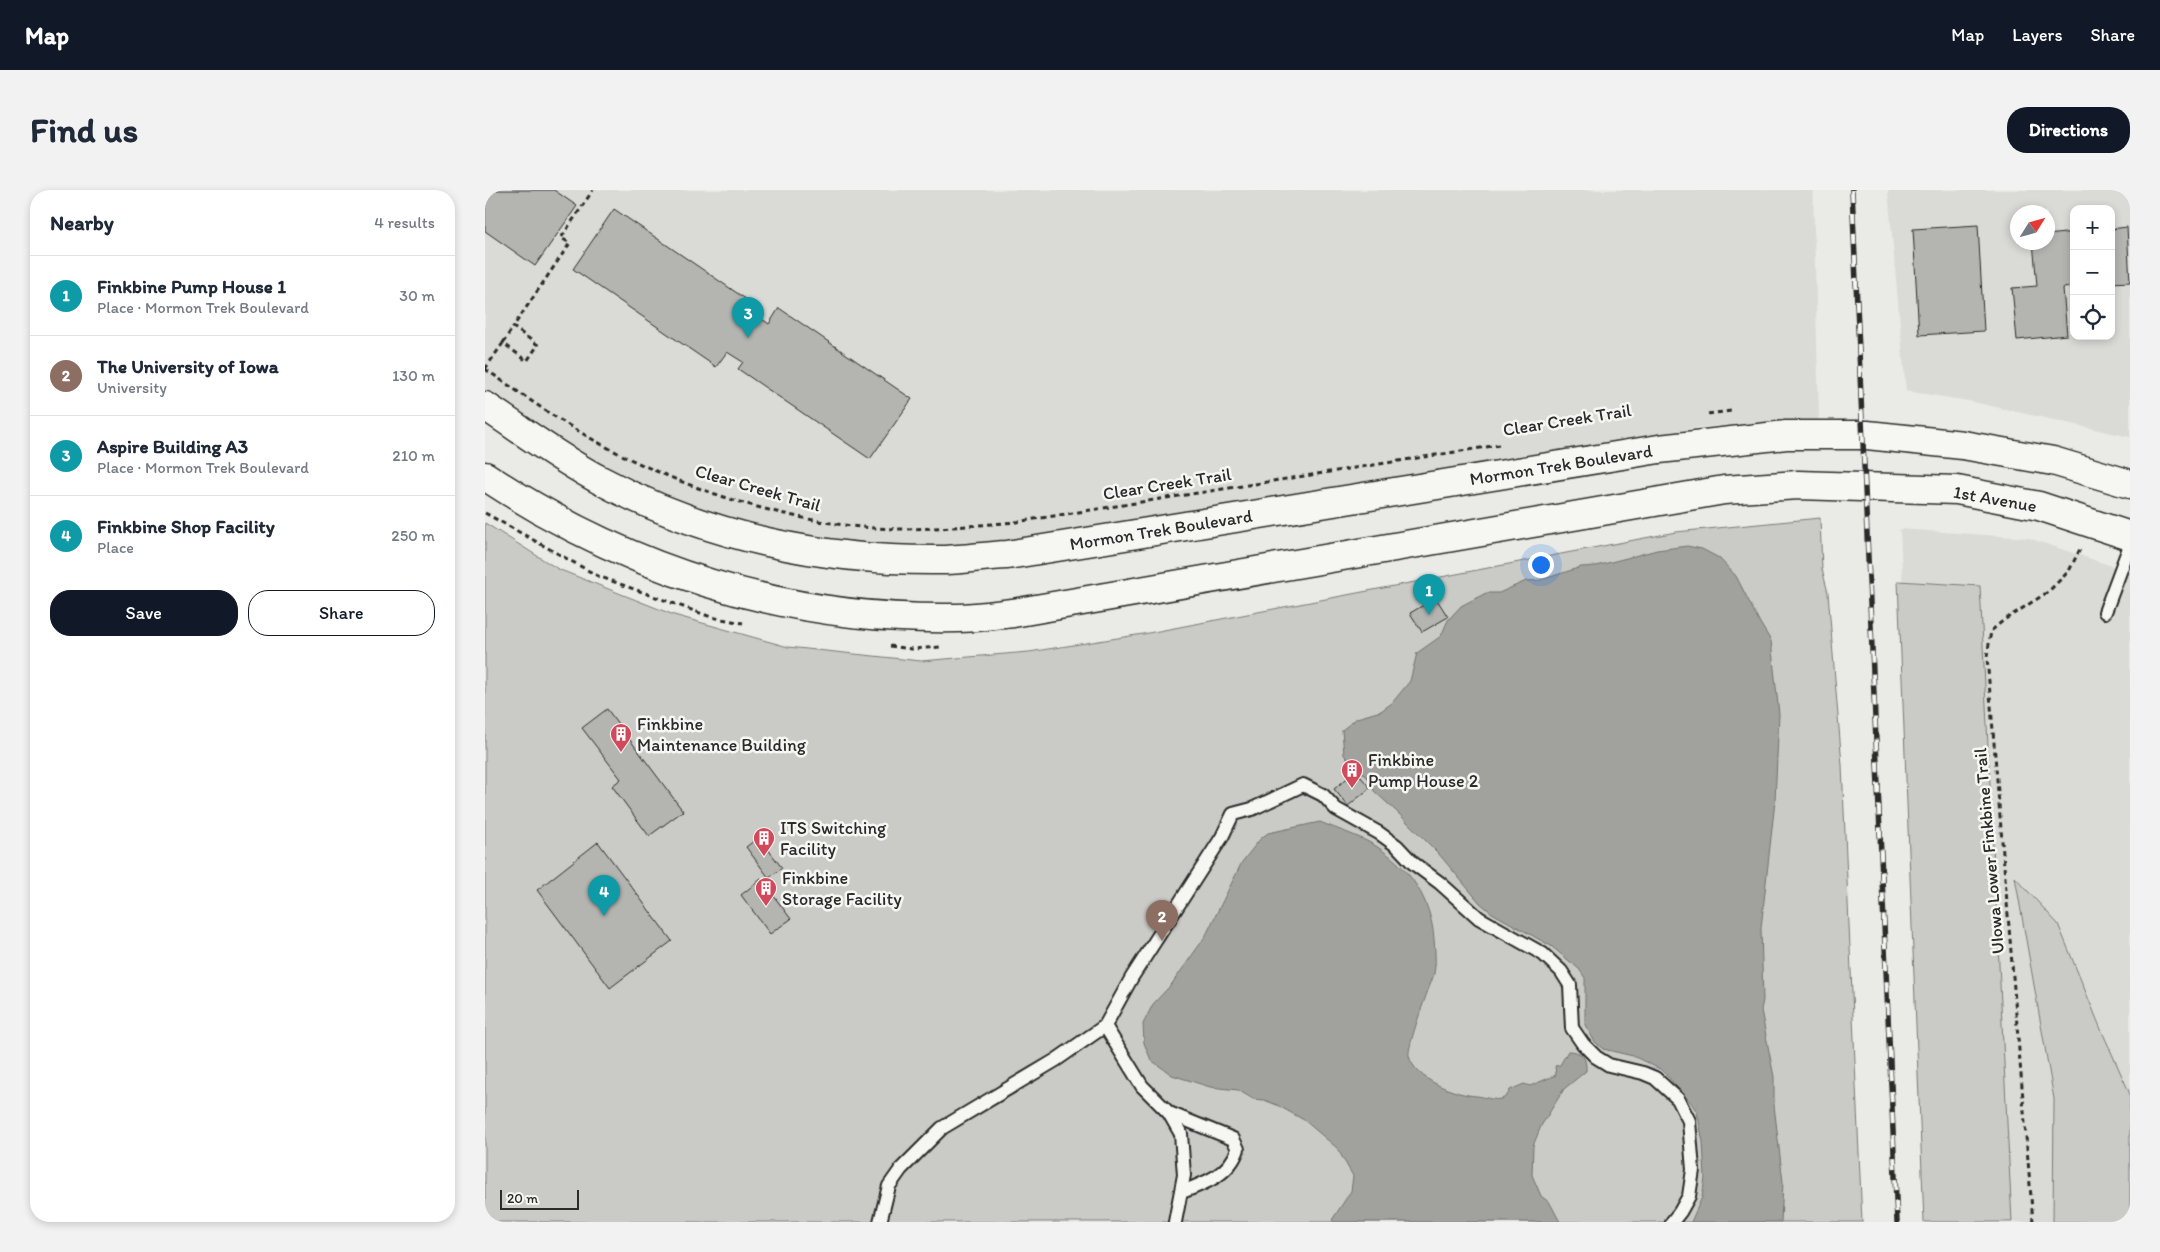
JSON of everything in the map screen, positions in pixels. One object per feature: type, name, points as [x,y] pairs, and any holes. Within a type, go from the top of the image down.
[{"type":"main road","name":"Mormon Trek Boulevard","points":[[485,406],[599,480],[660,509],[713,529],[783,546],[839,555],[928,559],[1007,555],[1659,449],[1786,435],[1867,435],[1963,445],[2053,461],[2130,484]]},
{"type":"main road","name":"1st Avenue","points":[[485,476],[577,531],[641,560],[711,586],[784,604],[871,616],[958,618],[1013,613],[1724,490],[1798,485],[1957,490],[2039,506],[2130,536]]},
{"type":"lane","points":[[2105,612],[2130,546]]},
{"type":"lane","points":[[880,1222],[889,1186],[901,1169],[943,1128],[1057,1060],[1105,1026],[1132,978],[1223,837],[1233,814],[1252,810],[1303,785],[1323,795],[1336,809],[1397,846],[1413,863],[1440,883],[1479,918],[1543,954],[1561,971],[1570,985],[1573,1012],[1572,1028],[1583,1044],[1596,1057],[1609,1065],[1643,1073],[1655,1078],[1678,1100],[1689,1121],[1693,1170],[1689,1196],[1680,1212],[1671,1222]]},
{"type":"lane","points":[[1105,1026],[1142,1086],[1169,1112],[1181,1134],[1184,1175],[1175,1222]]},
{"type":"lane","points":[[1169,1112],[1233,1139],[1238,1149],[1233,1162],[1218,1175],[1182,1192]]},
{"type":"path","points":[[485,369],[570,243],[561,238],[593,190]]},
{"type":"path","points":[[503,343],[527,361],[538,345],[513,327]]},
{"type":"path","name":"Clear Creek Trail","points":[[485,369],[580,432],[643,464],[713,493],[792,515],[862,527],[935,529],[1017,522],[1503,444]]},
{"type":"path","points":[[1706,414],[1734,411]]},
{"type":"path","name":"UIowa Lower Finkbine Trail","points":[[2033,1222],[1987,657],[1991,631],[2004,620],[2048,592],[2069,571],[2077,551],[2098,525]]},
{"type":"shaded area","points":[[485,190],[1813,190],[1819,421],[1702,427],[992,543],[905,546],[814,537],[746,522],[676,499],[591,459],[485,391]]},
{"type":"shaded area","points":[[1888,190],[2130,190],[2130,437],[1969,401],[1906,391]]},
{"type":"shaded area","points":[[1820,518],[1822,569],[1828,593],[1842,765],[1862,1222],[485,1222],[485,523],[558,569],[674,615],[788,647],[921,661],[1029,652],[1143,634],[1676,532]]},
{"type":"shaded area","points":[[1900,529],[2028,538],[2130,572],[2130,1222],[1932,1222]]},
{"type":"shaded area","points":[[1687,546],[1702,549],[1719,558],[1736,576],[1771,641],[1779,714],[1775,801],[1761,928],[1763,1000],[1761,1010],[1774,1077],[1774,1105],[1783,1182],[1781,1222],[1691,1222],[1702,1197],[1705,1178],[1703,1142],[1697,1112],[1692,1104],[1662,1070],[1633,1056],[1603,1049],[1595,1042],[1585,1025],[1585,978],[1579,969],[1551,946],[1492,913],[1480,903],[1438,853],[1374,791],[1369,779],[1344,755],[1342,730],[1357,718],[1381,711],[1392,703],[1410,681],[1417,653],[1441,636],[1448,620],[1461,606],[1486,593],[1499,593],[1526,581],[1541,580],[1581,567],[1596,566],[1657,550]]},
{"type":"shaded area","points":[[1898,581],[1980,586],[2012,1222],[1924,1222]]},
{"type":"shaded area","points":[[1320,822],[1376,846],[1399,864],[1409,875],[1423,898],[1432,924],[1435,970],[1409,1051],[1413,1065],[1419,1072],[1437,1085],[1458,1093],[1500,1099],[1504,1098],[1510,1090],[1524,1084],[1530,1086],[1556,1075],[1555,1066],[1560,1065],[1568,1051],[1580,1054],[1584,1059],[1586,1071],[1564,1089],[1541,1126],[1533,1146],[1532,1175],[1541,1196],[1550,1203],[1560,1222],[1334,1222],[1332,1220],[1351,1191],[1353,1176],[1337,1148],[1304,1120],[1277,1105],[1264,1100],[1253,1099],[1238,1090],[1210,1087],[1172,1075],[1151,1060],[1144,1043],[1143,1024],[1153,1004],[1171,985],[1205,937],[1242,862],[1261,838],[1268,833]]},
{"type":"shaded area","points":[[2015,877],[2058,924],[2130,1094],[2130,1222],[2053,1222],[2054,1099]]},
{"type":"building","points":[[485,190],[554,190],[577,206],[535,266],[485,231]]},
{"type":"building","points":[[614,209],[759,308],[755,314],[769,324],[779,308],[912,399],[870,459],[738,369],[743,362],[727,352],[716,367],[573,269]]},
{"type":"building","points":[[1978,225],[1984,331],[1919,335],[1913,229]]},
{"type":"building","points":[[2127,227],[2130,282],[2115,283],[2115,228]]},
{"type":"building","points":[[2070,232],[2070,287],[2063,288],[2067,335],[2017,340],[2012,288],[2037,286],[2034,250],[2055,250],[2055,234]]},
{"type":"building","points":[[1436,598],[1448,617],[1422,632],[1410,613]]},
{"type":"building","name":"Finkbine Maintenance Building","points":[[607,709],[683,811],[649,836],[612,786],[621,779],[582,728]]},
{"type":"building","name":"Finkbine Pump House 2","points":[[1356,771],[1370,788],[1348,806],[1334,789]]},
{"type":"building","name":"ITS Switching Facility","points":[[759,837],[782,868],[769,878],[746,847]]},
{"type":"building","points":[[598,842],[672,941],[610,988],[537,890]]},
{"type":"building","name":"Finkbine Storage Facility","points":[[761,879],[791,919],[770,934],[741,895]]},
{"type":"railway","points":[[1852,190],[1897,1222]]},
{"type":"place","name":"Aspire Building A3","points":[[748,338]]},
{"type":"place","name":"Finkbine Pump House 1","points":[[1429,615]]},
{"type":"place","name":"Finkbine Maintenance Building","points":[[621,753]]},
{"type":"place","name":"Finkbine Pump House 2","points":[[1352,789]]},
{"type":"place","name":"ITS Switching Facility","points":[[764,857]]},
{"type":"place","name":"Finkbine Storage Facility","points":[[766,907]]},
{"type":"place","name":"Finkbine Shop Facility","points":[[604,916]]},
{"type":"place","name":"The University of Iowa","points":[[1162,941]]}]
